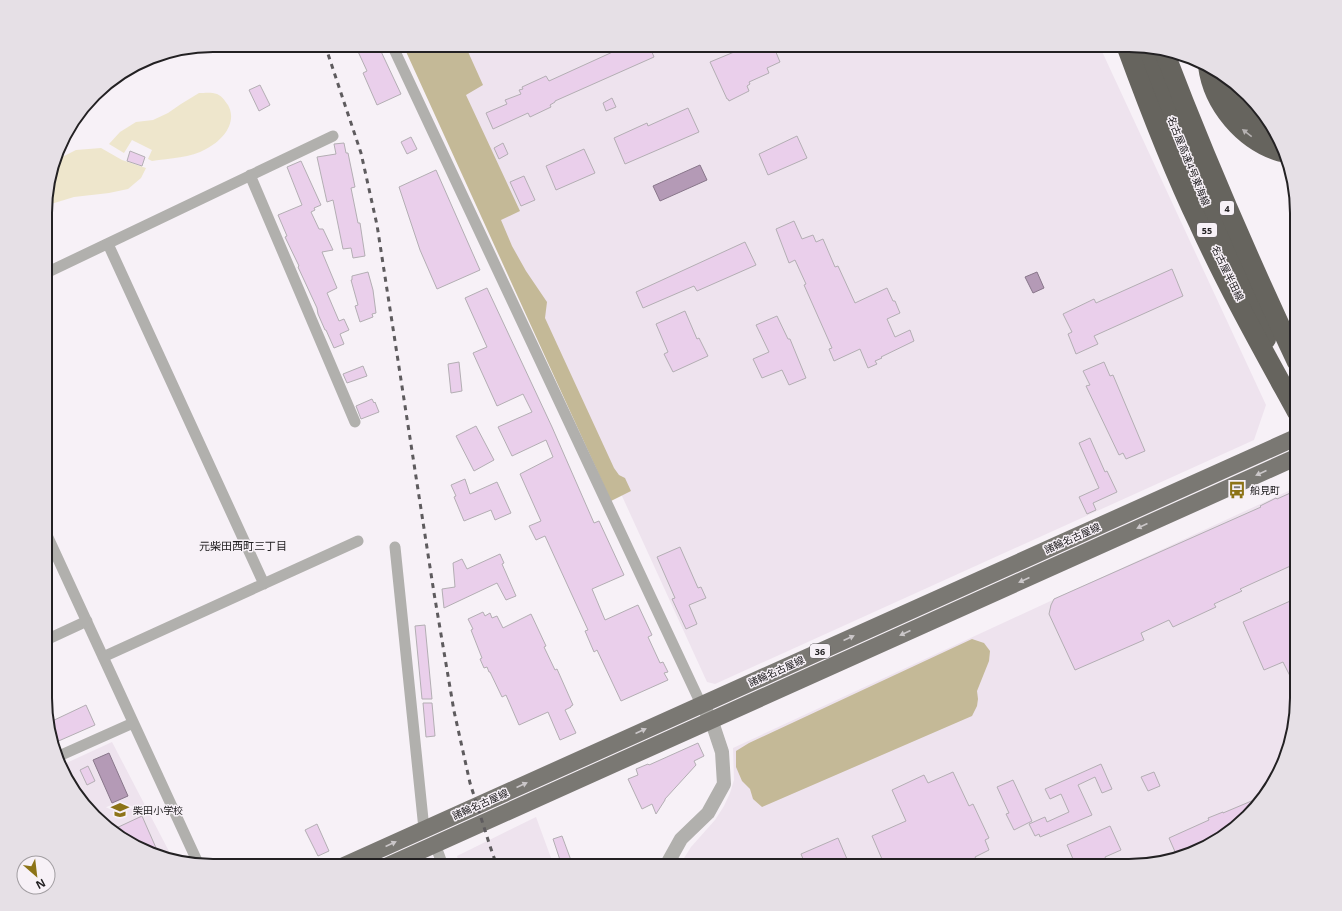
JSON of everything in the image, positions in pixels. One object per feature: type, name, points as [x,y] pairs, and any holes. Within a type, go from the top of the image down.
[{"type":"highway","points":[[1129,52],[1198,223],[1235,297],[1290,399]]},
{"type":"highway","name":"名古屋高速4号東海線","points":[[1146,53],[1195,177],[1243,288],[1290,389]]},
{"type":"highway","name":"名古屋高速4号東海線","points":[[1166,56],[1211,171],[1259,281],[1290,347]]},
{"type":"highway","points":[[1178,60],[1259,281]]},
{"type":"highway","points":[[1210,74],[1218,98],[1233,121],[1254,138],[1277,150]]},
{"type":"highway","points":[[1233,90],[1246,111],[1263,125]]},
{"type":"main road","name":"名古屋半田線","points":[[1119,52],[1153,127],[1217,249],[1290,400]]},
{"type":"main road","points":[[1157,54],[1290,337]]},
{"type":"main road","name":"諸輪名古屋線","points":[[358,859],[1290,440]]},
{"type":"main road","name":"諸輪名古屋線","points":[[402,859],[1290,460]]},
{"type":"street","points":[[395,52],[701,704],[711,719],[722,752],[724,784],[708,812],[681,839],[670,859]]},
{"type":"street","points":[[52,270],[333,136]]},
{"type":"street","points":[[250,175],[355,422]]},
{"type":"street","points":[[108,244],[264,584]]},
{"type":"street","points":[[103,657],[358,542]]},
{"type":"street","points":[[52,546],[196,858]]},
{"type":"street","points":[[395,547],[424,829]]},
{"type":"street","points":[[52,637],[87,621]]},
{"type":"street","points":[[63,754],[133,723]]},
{"type":"street","points":[[435,844],[440,859]]},
{"type":"shaded area","points":[[406,52],[1102,52],[1266,405],[1254,440],[715,684],[707,682],[622,496]]},
{"type":"shaded area","points":[[406,52],[468,52],[483,85],[466,95],[520,211],[501,220],[512,246],[526,271],[547,302],[545,318],[614,468],[619,475],[625,478],[631,491],[611,501]]},
{"type":"shaded area","points":[[199,93],[213,93],[219,95],[228,105],[231,112],[230,125],[227,131],[212,146],[187,156],[152,161],[148,159],[152,150],[132,140],[124,153],[109,144],[120,132],[136,122],[153,120],[168,113]]},
{"type":"shaded area","points":[[101,148],[122,160],[146,168],[141,178],[128,189],[74,197],[52,204],[57,172],[63,157],[76,150]]},
{"type":"shaded area","points":[[700,165],[707,180],[660,201],[653,186]]},
{"type":"shaded area","points":[[1037,272],[1044,288],[1033,293],[1025,277]]},
{"type":"shaded area","points":[[1290,490],[1290,708],[1285,739],[1278,759],[1263,787],[1243,812],[1218,832],[1190,847],[1170,854],[1139,859],[683,859],[691,847],[715,820],[730,793],[734,780],[733,748]]},
{"type":"shaded area","points":[[972,639],[984,643],[990,651],[989,661],[977,691],[977,706],[972,716],[762,807],[753,799],[750,789],[742,781],[736,767],[736,751],[749,743]]},
{"type":"shaded area","name":"柴田小学校","points":[[112,742],[170,853],[152,847],[115,826],[99,812],[85,796],[66,763]]},
{"type":"shaded area","points":[[109,753],[128,796],[112,803],[93,760]]},
{"type":"shaded area","points":[[536,817],[551,859],[458,859],[457,856]]},
{"type":"building","points":[[358,52],[381,52],[401,94],[377,105],[363,73],[367,71]]},
{"type":"building","points":[[613,52],[652,52],[654,57],[555,101],[550,105],[551,107],[530,117],[528,113],[493,129],[486,113],[507,104],[505,100],[521,94],[519,90],[523,89],[522,87],[546,76],[549,81]]},
{"type":"building","points":[[734,52],[776,52],[780,62],[767,68],[769,73],[749,82],[750,84],[747,86],[749,91],[729,101],[710,62]]},
{"type":"building","points":[[260,85],[270,105],[259,111],[249,90]]},
{"type":"building","points":[[612,98],[616,107],[606,111],[603,103]]},
{"type":"building","points":[[688,108],[699,132],[625,164],[614,138],[647,123],[648,126]]},
{"type":"building","points":[[797,136],[807,158],[768,175],[759,154]]},
{"type":"building","points":[[411,137],[417,149],[407,154],[401,142]]},
{"type":"building","points":[[344,143],[346,153],[348,153],[355,187],[351,188],[358,223],[360,223],[365,256],[353,258],[351,248],[343,249],[333,200],[327,202],[317,157],[336,154],[334,144]]},
{"type":"building","points":[[503,143],[508,154],[499,159],[494,148]]},
{"type":"building","points":[[584,149],[595,173],[556,190],[546,166]]},
{"type":"building","points":[[130,151],[145,157],[142,166],[127,161]]},
{"type":"building","points":[[301,161],[321,205],[314,208],[315,210],[311,212],[319,229],[323,229],[333,250],[322,252],[337,288],[327,293],[339,321],[344,319],[349,330],[340,334],[344,344],[334,348],[285,237],[287,236],[278,215],[302,205],[287,167]]},
{"type":"building","points":[[436,170],[480,270],[437,289],[420,250],[399,187]]},
{"type":"building","points":[[524,176],[535,200],[521,206],[510,182]]},
{"type":"building","points":[[794,221],[802,239],[813,235],[816,242],[823,239],[835,267],[838,266],[855,303],[887,288],[900,313],[887,319],[895,337],[910,330],[914,341],[881,357],[882,358],[875,361],[877,364],[868,368],[860,349],[834,361],[829,349],[832,348],[804,285],[806,284],[795,260],[789,263],[776,229]]},
{"type":"building","points":[[745,242],[756,265],[697,291],[694,286],[643,308],[636,292]]},
{"type":"building","points":[[1172,269],[1183,296],[1094,336],[1098,344],[1076,354],[1068,334],[1072,332],[1063,314],[1094,299],[1096,303]]},
{"type":"building","points":[[368,272],[373,290],[376,313],[372,314],[373,317],[360,322],[355,306],[358,305],[351,280],[352,276]]},
{"type":"building","points":[[487,288],[552,427],[594,523],[599,521],[624,575],[592,589],[605,620],[638,605],[652,635],[648,637],[660,663],[663,662],[668,672],[664,673],[668,680],[621,701],[597,650],[594,652],[585,631],[588,630],[545,536],[536,540],[529,526],[541,521],[520,474],[553,457],[546,440],[512,456],[498,427],[532,412],[523,394],[497,406],[473,353],[487,347],[465,298]]},
{"type":"building","points":[[685,311],[697,339],[699,338],[708,356],[673,372],[664,354],[668,352],[656,324]]},
{"type":"building","points":[[777,316],[788,339],[790,339],[806,378],[789,385],[782,370],[762,378],[753,359],[769,352],[756,325]]},
{"type":"building","points":[[459,362],[462,391],[451,393],[448,364]]},
{"type":"building","points":[[1104,362],[1110,376],[1113,375],[1145,451],[1126,459],[1123,453],[1119,455],[1086,386],[1090,385],[1083,371]]},
{"type":"building","points":[[363,366],[367,376],[347,383],[343,374]]},
{"type":"building","points":[[372,399],[374,403],[375,402],[379,412],[361,419],[356,406]]},
{"type":"building","points":[[476,426],[494,460],[474,471],[456,436]]},
{"type":"building","points":[[1090,438],[1105,472],[1107,471],[1117,492],[1093,503],[1096,510],[1087,514],[1079,497],[1099,488],[1079,443]]},
{"type":"building","points":[[465,479],[470,494],[497,482],[511,513],[495,520],[491,510],[464,521],[454,497],[456,496],[451,485]]},
{"type":"building","points":[[1290,493],[1290,566],[1240,589],[1242,591],[1214,604],[1216,607],[1173,627],[1169,620],[1141,633],[1144,640],[1075,670],[1049,614],[1054,599],[1261,507],[1260,506],[1276,498],[1277,499]]},
{"type":"building","points":[[680,547],[698,588],[701,587],[706,598],[689,605],[697,624],[686,629],[672,599],[675,598],[657,557]]},
{"type":"building","points":[[500,554],[504,563],[502,564],[516,596],[506,600],[497,583],[444,608],[442,589],[455,587],[453,563],[462,559],[467,569]]},
{"type":"building","points":[[1290,601],[1290,676],[1283,662],[1264,670],[1243,622]]},
{"type":"building","points":[[483,612],[485,616],[490,613],[492,618],[497,616],[503,628],[531,614],[546,646],[544,647],[555,670],[557,669],[573,705],[565,710],[576,733],[560,740],[548,712],[519,725],[506,695],[502,697],[490,672],[487,667],[484,668],[480,659],[482,658],[471,630],[473,629],[468,619]]},
{"type":"building","points":[[425,625],[432,699],[422,699],[415,626]]},
{"type":"building","points":[[423,703],[432,703],[435,736],[426,737]]},
{"type":"building","points":[[86,705],[95,725],[58,741],[53,720]]},
{"type":"building","points":[[698,743],[704,756],[694,761],[696,765],[665,799],[656,814],[652,804],[642,809],[628,779],[638,775],[636,769],[648,764],[649,765]]},
{"type":"building","points":[[1101,764],[1112,789],[1102,793],[1095,777],[1078,785],[1092,815],[1040,837],[1039,834],[1035,836],[1029,824],[1045,817],[1047,822],[1069,812],[1061,794],[1050,799],[1045,789]]},
{"type":"building","points":[[88,766],[95,781],[87,785],[80,770]]},
{"type":"building","points":[[953,772],[969,806],[973,804],[989,838],[985,840],[989,850],[975,857],[976,859],[882,859],[872,836],[906,821],[892,790],[924,775],[928,783]]},
{"type":"building","points":[[1154,772],[1160,786],[1148,791],[1141,777]]},
{"type":"building","points":[[1013,780],[1032,821],[1014,830],[1006,814],[1009,813],[997,787]]},
{"type":"building","points":[[1253,800],[1243,812],[1218,832],[1190,847],[1175,852],[1169,838],[1209,820],[1208,818]]},
{"type":"building","points":[[142,816],[156,848],[142,842],[117,828]]},
{"type":"building","points":[[317,824],[329,851],[318,856],[305,830]]},
{"type":"building","points":[[1110,826],[1121,850],[1105,857],[1106,859],[1073,859],[1067,845]]},
{"type":"building","points":[[562,836],[571,859],[560,859],[553,839]]},
{"type":"building","points":[[838,838],[847,859],[803,859],[801,854]]},
{"type":"railway","points":[[327,52],[361,153],[377,225],[434,593],[454,711],[470,783],[495,859]]},
{"type":"place","name":"船見町","points":[[1237,490]]},
{"type":"place","name":"柴田小学校","points":[[120,810]]},
{"type":"district","name":"元柴田西町三丁目","points":[[243,545]]}]
